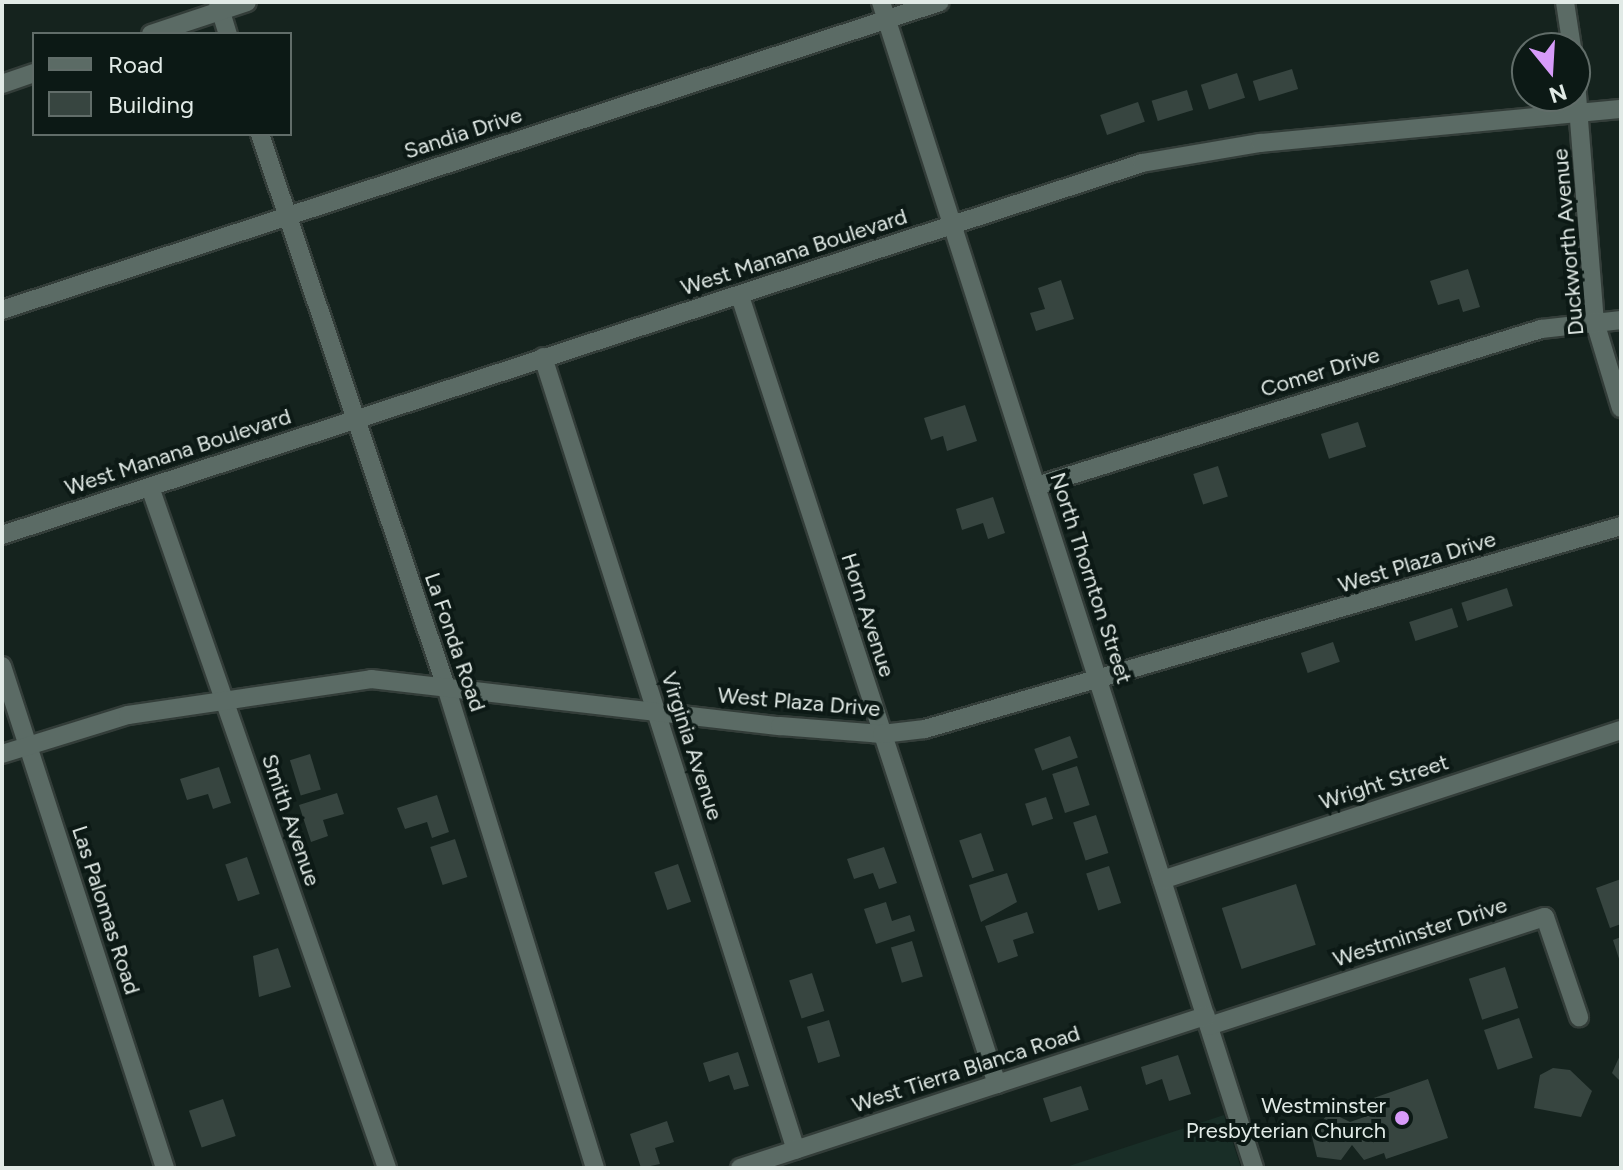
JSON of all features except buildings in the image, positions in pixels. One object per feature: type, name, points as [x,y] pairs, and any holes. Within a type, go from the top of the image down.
[{"type":"street","points":[[156,32],[219,6],[247,2]]},
{"type":"street","name":"Sandia Drive","points":[[2,310],[288,216],[884,11],[940,2]]},
{"type":"street","points":[[1565,2],[1570,32]]},
{"type":"street","points":[[219,6],[227,32]]},
{"type":"street","name":"North Thornton Street","points":[[884,11],[1254,1168]]},
{"type":"street","points":[[2,84],[32,74]]},
{"type":"street","name":"West Manana Boulevard","points":[[1591,111],[1621,109]]},
{"type":"street","name":"West Manana Boulevard","points":[[2,535],[953,224],[1193,152],[1581,112]]},
{"type":"street","name":"Duckworth Avenue","points":[[1581,112],[1595,322],[1621,408]]},
{"type":"street","name":"La Fonda Road","points":[[261,136],[447,690],[595,1168]]},
{"type":"street","name":"Horn Avenue","points":[[740,296],[997,1084]]},
{"type":"street","name":"Comer Drive","points":[[1036,486],[1541,329],[1621,320]]},
{"type":"street","name":"Virginia Avenue","points":[[543,357],[796,1150]]},
{"type":"street","name":"Smith Avenue","points":[[150,487],[387,1168]]},
{"type":"street","name":"West Plaza Drive","points":[[2,754],[128,715],[371,679],[657,714],[882,734],[1099,683],[1621,526]]},
{"type":"street","name":"Las Palomas Road","points":[[2,666],[165,1168]]},
{"type":"street","name":"Wright Street","points":[[1162,880],[1621,730]]},
{"type":"street","name":"Westminster Drive","points":[[1207,1021],[1545,917],[1579,1017]]},
{"type":"street","name":"West Tierra Blanca Road","points":[[740,1168],[997,1084],[1207,1021]]},
{"type":"shaded area","points":[[1224,1115],[1241,1168],[1063,1168]]},
{"type":"place","name":"Westminster Presbyterian Church","points":[[1402,1118]]}]
